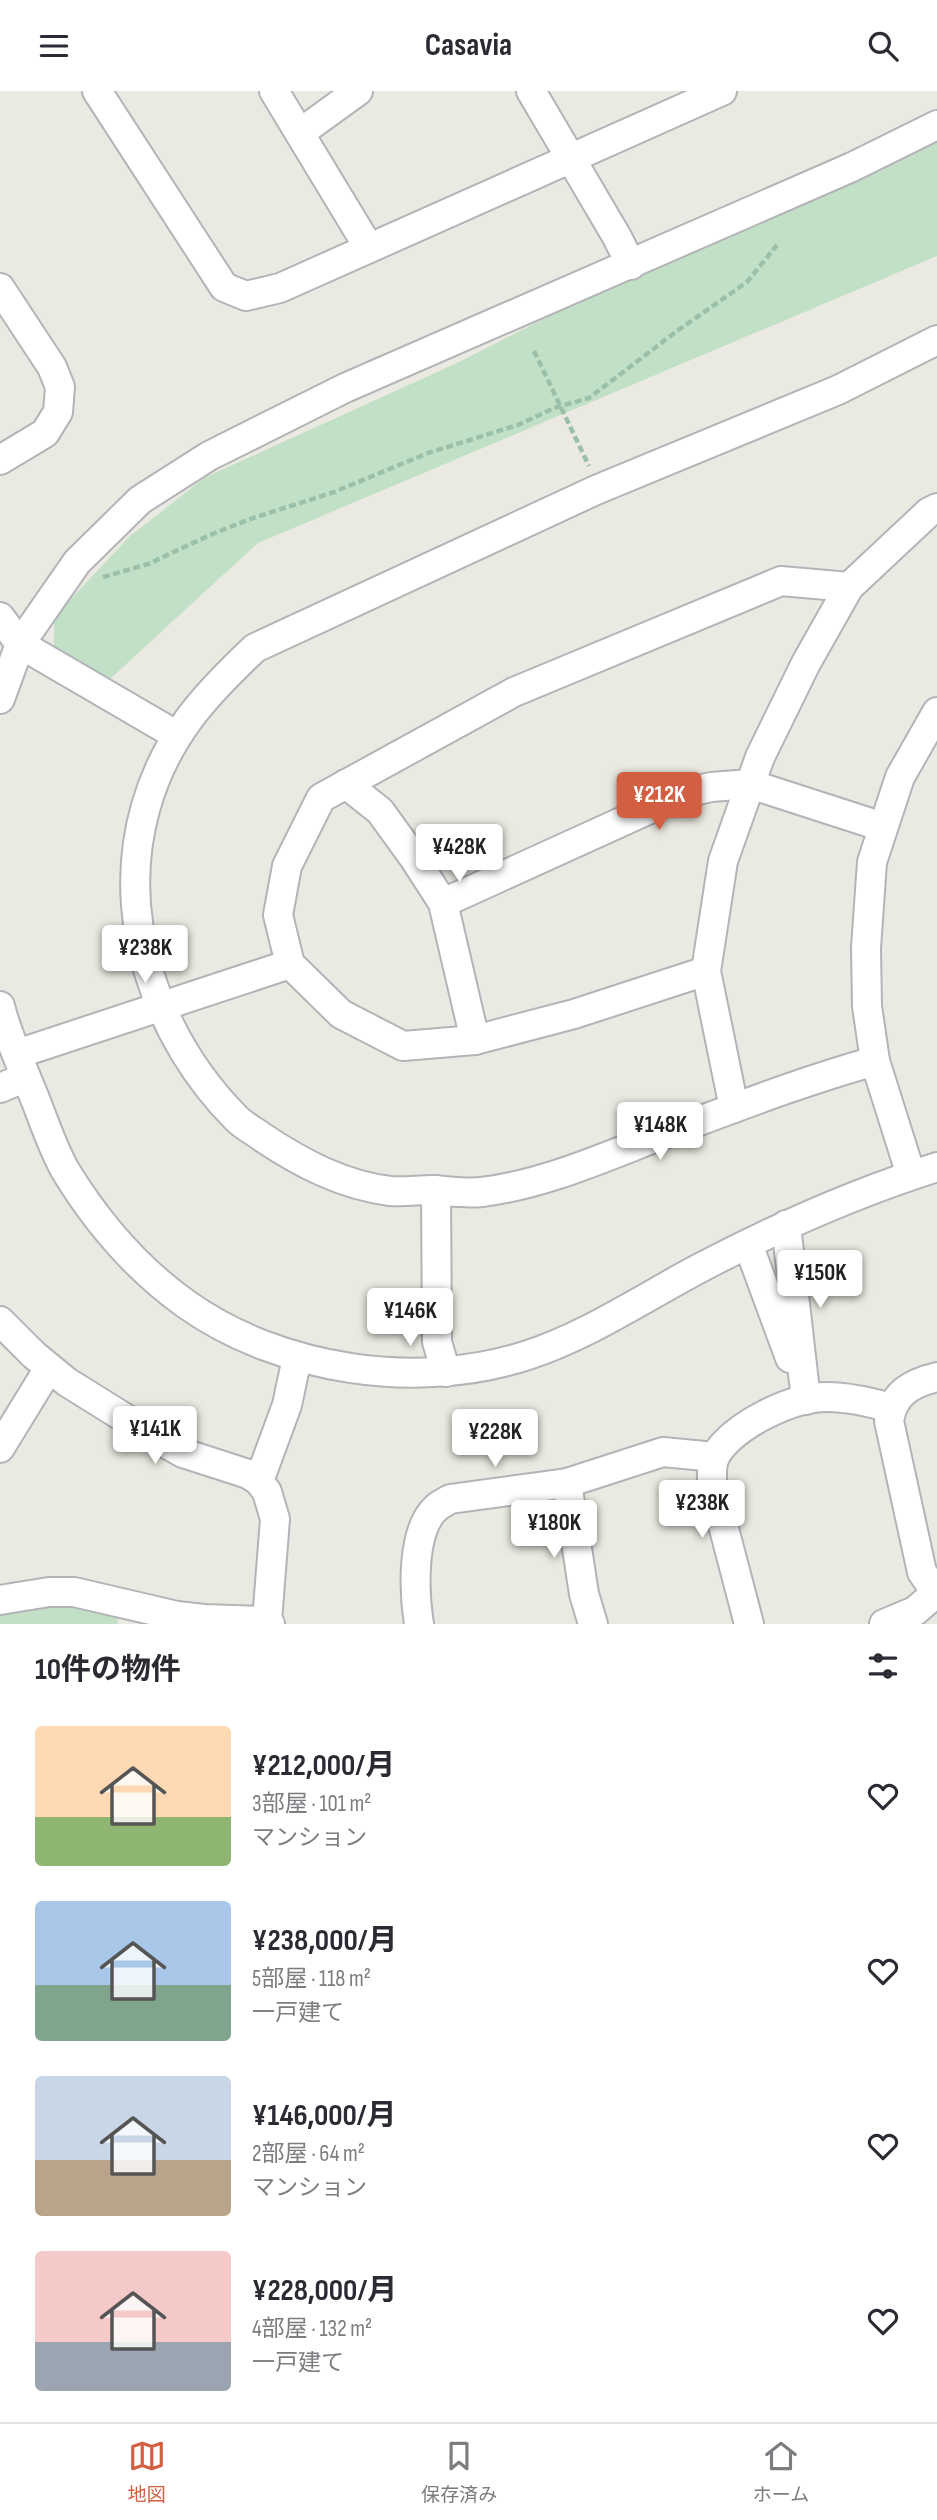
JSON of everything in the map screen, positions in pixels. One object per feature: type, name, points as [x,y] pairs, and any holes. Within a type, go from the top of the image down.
[{"type":"street","points":[[97,91],[224,287],[246,296],[280,288],[717,92]]},
{"type":"street","points":[[274,91],[369,248]]},
{"type":"street","points":[[300,134],[358,91]]},
{"type":"street","points":[[531,91],[631,265]]},
{"type":"street","points":[[0,699],[10,643],[77,562],[140,500],[209,456],[345,388],[852,167],[937,125]]},
{"type":"street","points":[[0,288],[52,367],[60,387],[58,412],[46,433],[1,457]]},
{"type":"street","points":[[875,1061],[806,1081],[554,1176],[480,1192],[390,1191],[331,1176],[295,1159],[239,1121],[193,1065],[160,1006],[150,977],[142,943],[135,884],[138,843],[147,804],[176,735],[213,687],[255,648],[600,489],[838,390],[937,340]]},
{"type":"street","points":[[734,1108],[706,971],[723,862],[760,757],[806,663],[849,587],[929,512],[937,508]]},
{"type":"street","points":[[706,971],[574,1014],[475,1040],[403,1046],[341,1014],[290,964],[278,915],[287,866],[321,798],[514,692],[781,581],[849,587]]},
{"type":"street","points":[[0,617],[10,643],[176,735]]},
{"type":"street","points":[[0,1006],[21,1066],[64,1167],[86,1202],[116,1240],[161,1284],[188,1305],[231,1329],[297,1358],[367,1371],[446,1372],[502,1362],[565,1341],[786,1225],[924,1171],[875,1061],[867,1006],[866,947],[872,862],[900,777],[937,712]]},
{"type":"street","points":[[346,784],[380,811],[443,903],[475,1040]]},
{"type":"street","points":[[443,903],[685,793],[711,787],[750,784],[883,827]]},
{"type":"street","points":[[0,1088],[21,1066],[160,1006],[290,964]]},
{"type":"street","points":[[436,1191],[438,1342],[446,1372]]},
{"type":"street","points":[[786,1225],[806,1400]]},
{"type":"street","points":[[748,1244],[806,1400]]},
{"type":"street","points":[[0,1321],[67,1382],[183,1453],[247,1474],[259,1481],[267,1492],[275,1519],[268,1622],[177,1616],[74,1592],[49,1592],[0,1600]]},
{"type":"street","points":[[259,1481],[287,1405],[297,1358]]},
{"type":"street","points":[[0,1448],[49,1368]]},
{"type":"street","points":[[884,1624],[915,1611],[937,1594],[922,1572],[889,1420],[891,1408],[902,1391],[915,1383],[937,1377]]},
{"type":"street","points":[[749,1624],[712,1483],[711,1468],[715,1457],[731,1437],[758,1418],[806,1400],[825,1397],[856,1399],[891,1408]]},
{"type":"street","points":[[419,1624],[415,1594],[422,1532],[427,1519],[436,1508],[450,1499],[567,1483],[663,1452],[715,1457]]},
{"type":"street","points":[[567,1483],[584,1594],[593,1624]]},
{"type":"path","points":[[92,580],[148,564],[250,519],[334,492],[428,453],[518,425],[561,406],[589,398],[747,282],[777,245]]},
{"type":"path","points":[[534,351],[600,489]]},
{"type":"green space","points":[[937,119],[937,256],[258,543],[110,679],[54,647],[54,617],[129,537],[204,478],[459,362]]},
{"type":"green space","points":[[61,1601],[116,1611],[118,1624],[0,1624],[0,1608]]}]
